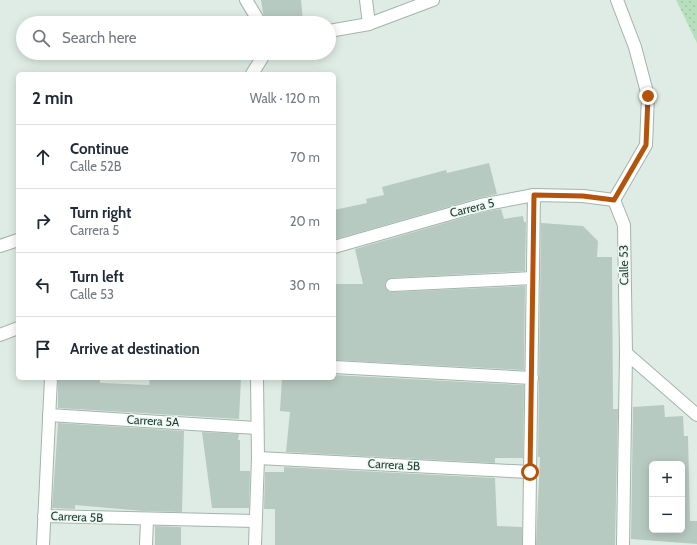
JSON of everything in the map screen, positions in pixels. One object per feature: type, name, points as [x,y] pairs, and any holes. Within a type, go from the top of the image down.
[{"type":"street","points":[[246,0],[256,16]]},
{"type":"street","points":[[366,0],[369,24]]},
{"type":"street","points":[[336,30],[369,24],[433,0]]},
{"type":"street","points":[[614,200],[646,145],[648,96],[635,47],[616,0]]},
{"type":"street","points":[[253,72],[261,60]]},
{"type":"street","points":[[529,545],[534,195]]},
{"type":"street","name":"Carrera 5","points":[[336,246],[481,205],[534,195],[583,196],[614,200]]},
{"type":"street","name":"Calle 53","points":[[614,200],[624,225],[626,353],[623,545]]},
{"type":"street","points":[[0,246],[16,241]]},
{"type":"street","points":[[392,286],[534,278]]},
{"type":"street","points":[[0,335],[16,329]]},
{"type":"street","points":[[626,353],[697,415]]},
{"type":"street","points":[[336,367],[532,378]]},
{"type":"street","points":[[43,545],[51,380]]},
{"type":"street","points":[[255,545],[258,458],[257,380]]},
{"type":"street","name":"Carrera 5A","points":[[49,415],[257,428]]},
{"type":"street","name":"Carrera 5B","points":[[258,458],[530,472]]},
{"type":"street","name":"Carrera 5B","points":[[44,516],[255,522]]},
{"type":"street","points":[[146,545],[147,520]]},
{"type":"green space","points":[[676,0],[697,0],[697,43]]},
{"type":"building","points":[[261,0],[301,0],[303,16],[264,16]]},
{"type":"building","points":[[489,163],[497,194],[336,239],[336,210],[367,203],[366,199],[384,195],[382,187],[446,170],[447,173]]},
{"type":"building","points":[[501,209],[504,219],[523,216],[524,222],[526,222],[525,271],[392,278],[386,281],[385,286],[388,291],[392,292],[525,286],[524,370],[336,360],[336,284],[363,284],[355,249],[483,212]]},
{"type":"building","points":[[541,223],[583,226],[598,241],[597,257],[612,257],[613,409],[618,409],[615,545],[536,545],[540,457],[538,457]]},
{"type":"building","points":[[336,375],[524,385],[523,458],[495,458],[495,463],[286,452],[290,412],[280,411],[282,380],[336,380]]},
{"type":"building","points":[[58,380],[100,380],[100,383],[149,385],[150,380],[241,380],[239,419],[58,408]]},
{"type":"building","points":[[664,405],[665,417],[683,416],[684,436],[688,436],[690,521],[697,521],[697,544],[631,539],[633,407]]},
{"type":"building","points":[[58,423],[184,431],[182,512],[143,511],[75,505],[75,509],[52,508]]},
{"type":"building","points":[[202,432],[239,434],[240,471],[250,471],[249,508],[212,508]]},
{"type":"building","points":[[284,467],[495,478],[497,526],[522,527],[522,545],[275,545],[275,509],[264,509],[265,472],[284,472]]},
{"type":"building","points":[[155,526],[181,527],[181,545],[155,545]]},
{"type":"route","points":[[530,472],[534,195],[583,196],[614,200],[646,145],[648,96]]}]
